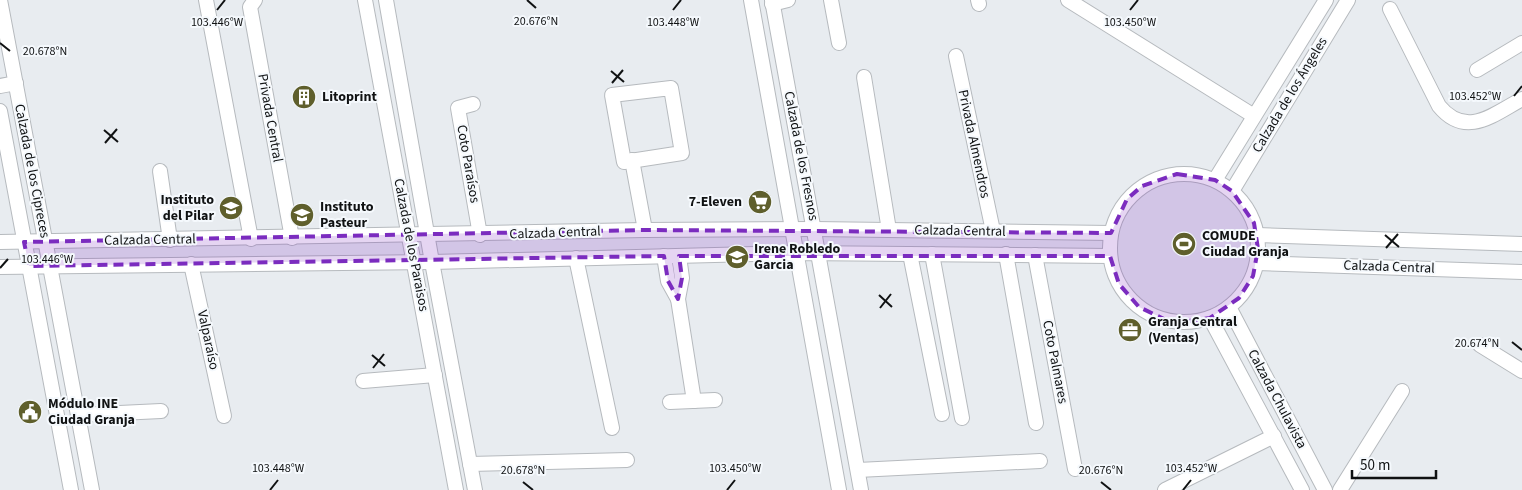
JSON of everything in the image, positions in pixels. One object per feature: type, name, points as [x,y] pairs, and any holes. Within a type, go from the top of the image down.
[{"type":"street","name":"Calzada de los Cipreces","points":[[0,0],[92,490]]},
{"type":"street","points":[[206,0],[251,239]]},
{"type":"street","name":"Privada Central","points":[[255,0],[250,7],[292,238]]},
{"type":"street","name":"Calzada de los Paraisos","points":[[365,0],[456,490]]},
{"type":"street","name":"Calzada de los Paraisos","points":[[386,0],[427,236],[475,490]]},
{"type":"street","name":"Calzada de los Fresnos","points":[[751,0],[794,229],[839,490]]},
{"type":"street","points":[[772,2],[788,0]]},
{"type":"street","points":[[830,0],[839,43]]},
{"type":"street","points":[[1068,0],[1254,116]]},
{"type":"street","name":"Calzada de los Ángeles","points":[[1215,180],[1326,0]]},
{"type":"street","name":"Calzada de los Ángeles","points":[[1232,191],[1348,0]]},
{"type":"street","name":"Calzada de los Fresnos","points":[[772,2],[861,490]]},
{"type":"street","points":[[1390,9],[1440,106],[1448,115],[1462,122],[1478,122],[1522,99]]},
{"type":"street","points":[[1477,70],[1522,43]]},
{"type":"street","name":"Privada Almendros","points":[[956,56],[993,231]]},
{"type":"street","points":[[864,77],[889,230]]},
{"type":"street","points":[[0,86],[16,83]]},
{"type":"street","points":[[671,88],[682,153],[632,160],[624,162],[612,95],[671,88]]},
{"type":"street","name":"Coto Paraísos","points":[[473,104],[458,108],[480,235]]},
{"type":"street","name":"Calzada de los Cipreces","points":[[0,111],[71,490]]},
{"type":"street","points":[[9,157],[29,154]]},
{"type":"street","points":[[632,160],[645,230]]},
{"type":"street","points":[[160,171],[170,240]]},
{"type":"street","points":[[1177,174],[1196,175],[1215,180],[1232,191],[1248,211],[1257,235],[1257,263],[1247,288],[1229,307],[1210,318],[1196,321],[1166,320],[1139,307],[1119,284],[1110,256],[1111,234],[1117,215],[1127,199],[1150,182],[1177,174]]},
{"type":"street","name":"Calzada Central","points":[[0,242],[427,236],[645,230],[814,229],[1111,234]]},
{"type":"street","name":"Calzada Central","points":[[1257,235],[1522,244]]},
{"type":"street","name":"Calzada Central","points":[[0,267],[432,262],[798,253],[1110,256]]},
{"type":"street","points":[[910,254],[942,414]]},
{"type":"street","points":[[932,254],[962,418]]},
{"type":"street","points":[[1006,254],[1036,423]]},
{"type":"street","name":"Coto Palmares","points":[[1035,255],[1076,469]]},
{"type":"street","points":[[664,256],[668,281],[678,299]]},
{"type":"street","points":[[679,256],[682,278],[678,299],[694,401]]},
{"type":"street","points":[[576,258],[612,428]]},
{"type":"street","name":"Calzada Central","points":[[1257,263],[1522,272]]},
{"type":"street","name":"Valparaíso","points":[[191,264],[224,416]]},
{"type":"street","name":"Calzada Chulavista","points":[[1229,307],[1325,490]]},
{"type":"street","name":"Calzada Chulavista","points":[[1210,318],[1302,490]]},
{"type":"street","points":[[1480,345],[1522,371]]},
{"type":"street","points":[[363,381],[435,374]]},
{"type":"street","points":[[1340,490],[1402,391]]},
{"type":"street","points":[[670,402],[715,400]]},
{"type":"street","points":[[78,415],[161,411]]},
{"type":"street","points":[[1172,488],[1274,436]]},
{"type":"street","points":[[470,464],[627,460]]},
{"type":"street","points":[[858,470],[1040,461]]},
{"type":"highlighted area","points":[[1177,174],[1215,180],[1232,191],[1254,223],[1258,249],[1253,276],[1239,298],[1210,318],[1181,322],[1166,320],[1139,307],[1119,284],[1110,256],[679,256],[682,278],[678,299],[668,281],[664,256],[29,266],[24,242],[645,230],[1111,233],[1127,199],[1142,186]]},
{"type":"place","name":"Litoprint","points":[[304,97]]},
{"type":"place","name":"7-Eleven","points":[[760,202]]},
{"type":"place","name":"Instituto del Pilar","points":[[231,208]]},
{"type":"place","name":"Instituto Pasteur","points":[[302,215]]},
{"type":"place","name":"COMUDE Ciudad Granja","points":[[1184,244]]},
{"type":"place","name":"Irene Robledo Garcia","points":[[737,257]]},
{"type":"place","name":"Granja Central (Ventas)","points":[[1130,330]]},
{"type":"place","name":"Módulo INE Ciudad Granja","points":[[30,412]]}]
